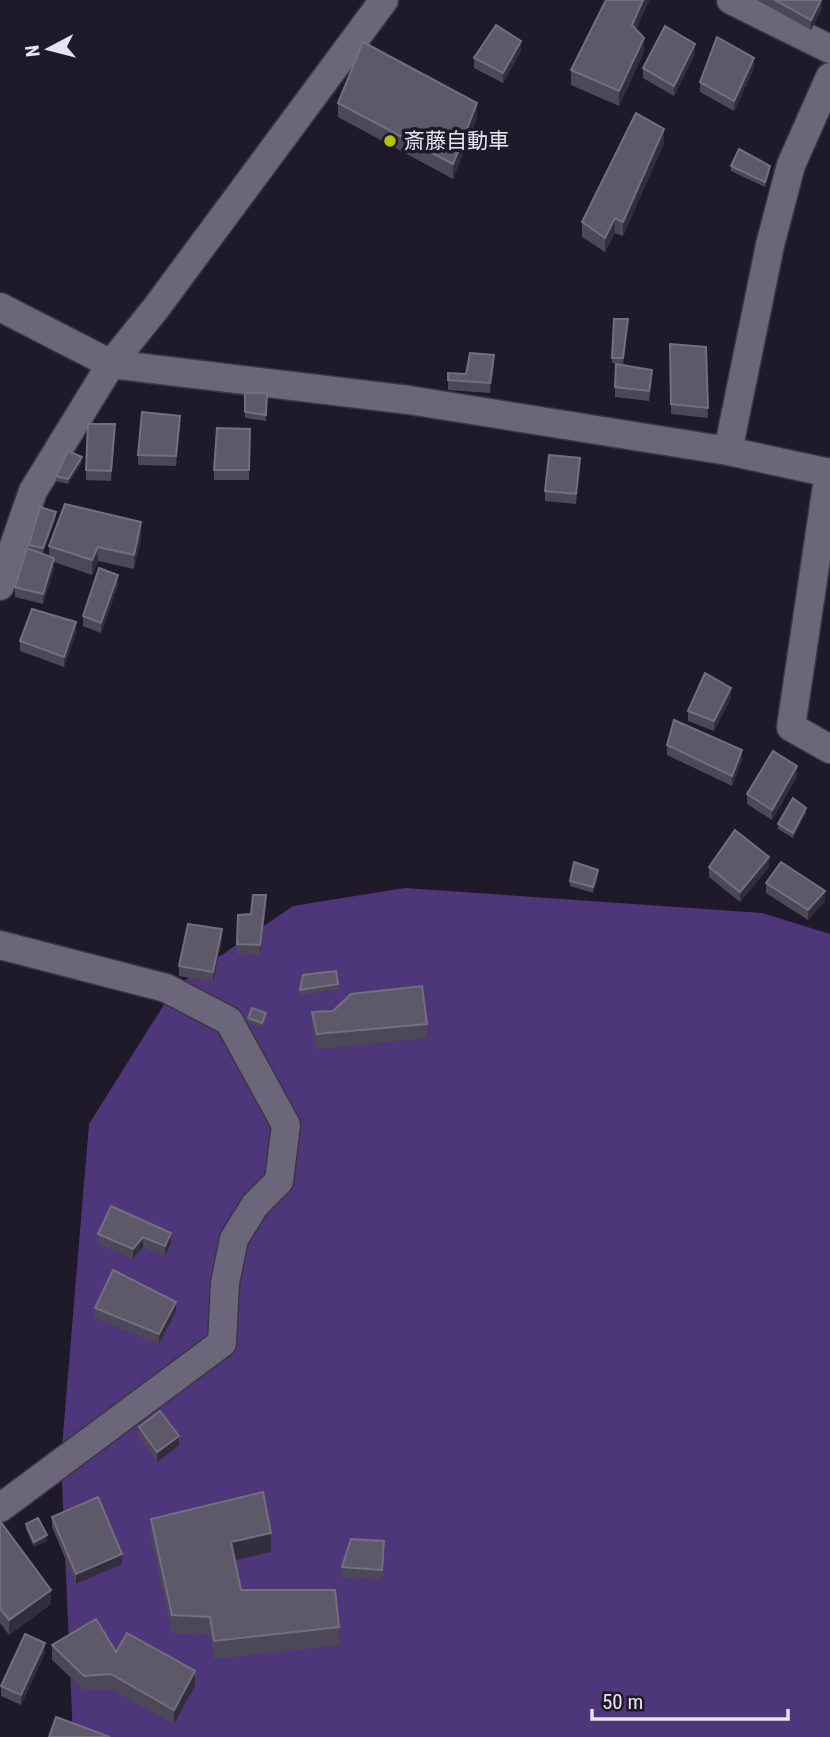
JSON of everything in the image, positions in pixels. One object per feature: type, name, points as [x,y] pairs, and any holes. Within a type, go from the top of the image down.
[{"type":"street","points":[[0,586],[33,492],[111,364],[165,296],[384,0]]},
{"type":"street","points":[[731,0],[830,49]]},
{"type":"street","points":[[727,451],[770,245],[791,165],[830,77]]},
{"type":"street","points":[[0,307],[111,364],[409,400],[727,451],[829,472],[791,727],[830,749]]},
{"type":"street","points":[[0,945],[166,988],[229,1021],[286,1125],[279,1181],[255,1205],[234,1239],[225,1283],[222,1343],[0,1508]]},
{"type":"shaded area","points":[[405,888],[762,913],[830,934],[830,1737],[73,1737],[61,1459],[89,1124],[175,987],[293,906]]},
{"type":"building","points":[[606,0],[643,0],[632,25],[644,38],[619,91],[571,70]]},
{"type":"building","points":[[775,0],[821,0],[811,20]]},
{"type":"building","points":[[496,25],[521,41],[503,73],[474,58]]},
{"type":"building","points":[[665,26],[695,44],[674,86],[643,68]]},
{"type":"building","points":[[717,37],[754,58],[734,101],[700,82]]},
{"type":"building","points":[[363,42],[477,103],[453,164],[338,103]]},
{"type":"building","points":[[636,113],[664,129],[623,222],[615,218],[605,238],[582,222]]},
{"type":"building","points":[[739,149],[770,166],[765,182],[731,166]]},
{"type":"building","points":[[614,319],[628,319],[623,358],[612,358]]},
{"type":"building","points":[[670,344],[706,347],[708,408],[671,404]]},
{"type":"building","points":[[470,353],[494,355],[490,383],[448,380],[448,373],[466,374]]},
{"type":"building","points":[[616,364],[652,370],[649,391],[615,387]]},
{"type":"building","points":[[245,393],[267,393],[266,415],[245,412]]},
{"type":"building","points":[[142,412],[180,416],[176,456],[138,455]]},
{"type":"building","points":[[88,424],[115,424],[111,471],[86,470]]},
{"type":"building","points":[[217,428],[250,429],[249,470],[214,470]]},
{"type":"building","points":[[68,451],[82,457],[68,479],[56,476]]},
{"type":"building","points":[[549,455],[580,458],[576,494],[545,491]]},
{"type":"building","points":[[65,504],[141,522],[134,555],[98,547],[92,560],[49,546]]},
{"type":"building","points":[[40,507],[56,512],[43,548],[29,545]]},
{"type":"building","points":[[27,548],[54,558],[43,594],[15,587]]},
{"type":"building","points":[[99,568],[118,575],[101,623],[83,616]]},
{"type":"building","points":[[32,609],[76,622],[64,657],[20,641]]},
{"type":"building","points":[[705,673],[731,688],[714,721],[688,711]]},
{"type":"building","points":[[674,720],[742,750],[732,776],[667,745]]},
{"type":"building","points":[[773,751],[797,766],[772,810],[747,794]]},
{"type":"building","points":[[793,798],[806,808],[793,833],[778,824]]},
{"type":"building","points":[[735,830],[769,857],[740,892],[709,867]]},
{"type":"building","points":[[574,862],[598,870],[593,887],[570,881]]},
{"type":"building","points":[[781,862],[825,891],[808,910],[766,883]]},
{"type":"building","points":[[253,895],[266,895],[260,945],[237,944],[238,915],[251,914]]},
{"type":"building","points":[[188,924],[222,929],[213,972],[179,966]]},
{"type":"building","points":[[336,971],[338,984],[300,990],[303,975]]},
{"type":"building","points":[[422,986],[427,1024],[317,1034],[312,1012],[333,1011],[351,994]]},
{"type":"building","points":[[252,1008],[266,1013],[262,1023],[248,1018]]},
{"type":"building","points":[[111,1206],[171,1233],[165,1246],[143,1237],[133,1249],[98,1234]]},
{"type":"building","points":[[113,1270],[176,1302],[159,1334],[95,1308]]},
{"type":"building","points":[[160,1411],[179,1436],[157,1452],[139,1427]]},
{"type":"building","points":[[263,1492],[271,1533],[231,1542],[241,1590],[335,1590],[339,1627],[214,1641],[210,1617],[172,1615],[151,1519]]},
{"type":"building","points":[[98,1497],[122,1554],[76,1574],[52,1517]]},
{"type":"building","points":[[38,1518],[47,1535],[34,1542],[26,1524]]},
{"type":"building","points":[[0,1521],[51,1590],[9,1620],[0,1608]]},
{"type":"building","points":[[351,1539],[384,1541],[382,1570],[342,1567]]},
{"type":"building","points":[[96,1619],[116,1652],[127,1633],[195,1671],[174,1710],[111,1674],[84,1676],[52,1645]]},
{"type":"building","points":[[25,1634],[45,1643],[21,1695],[1,1686]]},
{"type":"building","points":[[56,1717],[110,1737],[49,1737]]},
{"type":"place","name":"斎藤自動車","points":[[390,141]]}]
